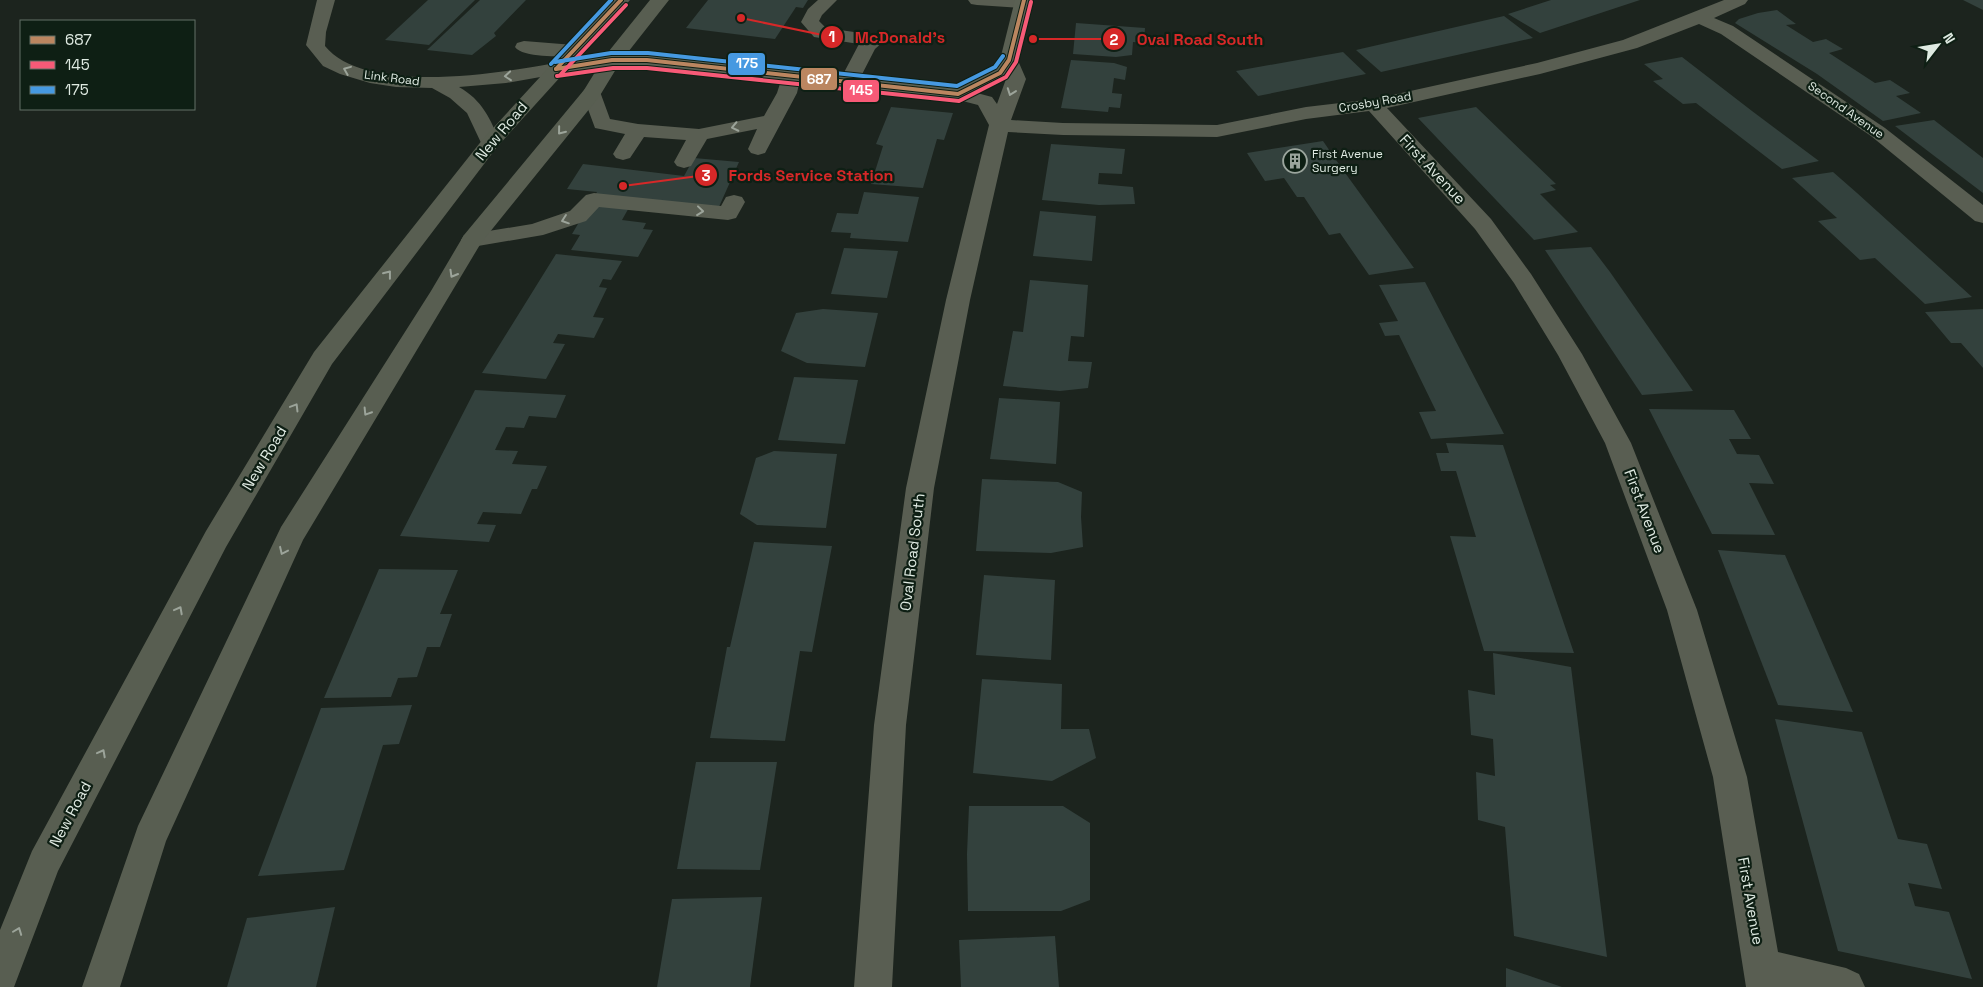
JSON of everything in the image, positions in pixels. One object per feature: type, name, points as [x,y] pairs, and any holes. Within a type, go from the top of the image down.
[{"type":"main road","name":"New Road","points":[[0,977],[44,862],[221,530],[323,358],[490,143],[621,0]]},
{"type":"main road","points":[[101,987],[150,838],[290,535],[437,301],[472,240],[592,93],[612,60],[642,20],[660,0]]},
{"type":"main road","points":[[556,70],[612,60],[674,62],[958,94],[1000,73],[1008,60],[1023,2]]},
{"type":"street","name":"Link Road","points":[[326,0],[315,44],[331,63],[360,75],[405,81],[435,82],[522,75],[556,70]]},
{"type":"street","points":[[828,0],[814,13],[810,22],[820,33],[875,41],[867,46],[849,82]]},
{"type":"street","points":[[977,0],[1023,2]]},
{"type":"street","name":"Crosby Road","points":[[999,124],[1064,130],[1217,132],[1306,113],[1374,105],[1540,68],[1630,44],[1699,18],[1739,0]]},
{"type":"street","name":"Second Avenue","points":[[1699,18],[1727,30],[1826,95],[1878,132],[1983,216]]},
{"type":"street","points":[[524,47],[574,51]]},
{"type":"street","name":"Oval Road South","points":[[873,987],[890,725],[920,488],[958,300],[999,124],[1016,79],[1008,60]]},
{"type":"street","points":[[758,149],[771,120],[787,92],[791,75]]},
{"type":"street","name":"Link Road","points":[[435,82],[467,100],[481,116],[490,143]]},
{"type":"street","points":[[592,93],[602,124],[638,130],[699,135],[771,120]]},
{"type":"street","points":[[958,94],[986,101],[999,124]]},
{"type":"street","name":"First Avenue","points":[[1374,105],[1484,224],[1523,279],[1570,354],[1618,444],[1682,610],[1730,777],[1764,977]]},
{"type":"street","points":[[623,154],[638,130]]},
{"type":"street","points":[[684,162],[699,135]]},
{"type":"street","points":[[472,240],[536,230],[578,216],[599,192],[662,201],[728,214],[734,202]]},
{"type":"street","points":[[1764,977],[1846,987]]},
{"type":"building","points":[[428,0],[475,0],[429,45],[385,40]]},
{"type":"building","points":[[480,0],[526,0],[494,33],[496,36],[472,55],[427,50]]},
{"type":"building","points":[[708,0],[808,0],[803,8],[796,7],[775,39],[686,28]]},
{"type":"building","points":[[1551,0],[1640,0],[1540,33],[1508,14]]},
{"type":"building","points":[[1963,0],[1983,0],[1983,10]]},
{"type":"building","points":[[1777,10],[1796,24],[1786,25],[1813,42],[1826,39],[1843,49],[1829,53],[1875,83],[1890,80],[1910,93],[1896,96],[1921,113],[1883,121],[1817,74],[1735,23],[1739,19],[1758,13]]},
{"type":"building","points":[[1504,16],[1533,38],[1381,72],[1356,50]]},
{"type":"building","points":[[1076,23],[1145,28],[1144,43],[1133,42],[1132,55],[1116,57],[1073,54]]},
{"type":"building","points":[[1343,52],[1366,74],[1258,96],[1236,71]]},
{"type":"building","points":[[1682,57],[1819,161],[1782,169],[1696,103],[1683,104],[1653,81],[1663,79],[1644,64]]},
{"type":"building","points":[[1071,60],[1114,63],[1127,67],[1125,80],[1114,78],[1112,93],[1122,94],[1120,108],[1109,107],[1108,112],[1061,108]]},
{"type":"building","points":[[891,107],[953,113],[944,140],[937,139],[923,188],[871,184],[883,146],[876,144]]},
{"type":"building","points":[[1476,107],[1556,184],[1550,185],[1556,190],[1540,194],[1578,232],[1534,240],[1418,118]]},
{"type":"building","points":[[1934,120],[1983,158],[1983,193],[1895,126]]},
{"type":"building","points":[[1323,141],[1414,268],[1369,275],[1340,233],[1329,235],[1304,197],[1297,197],[1284,178],[1265,181],[1247,153]]},
{"type":"building","points":[[1051,144],[1125,149],[1122,174],[1099,173],[1098,184],[1133,187],[1135,204],[1099,205],[1042,200]]},
{"type":"building","points":[[694,158],[739,162],[718,209],[631,204],[622,220],[646,223],[643,229],[653,230],[638,257],[571,250],[580,235],[572,234],[597,192],[567,189],[583,164],[684,176]]},
{"type":"building","points":[[1833,172],[1972,297],[1925,304],[1875,258],[1860,260],[1818,221],[1837,218],[1792,178]]},
{"type":"building","points":[[864,192],[919,197],[908,242],[850,238],[851,233],[831,232],[837,213],[858,214]]},
{"type":"building","points":[[1040,211],[1096,216],[1092,261],[1033,256]]},
{"type":"building","points":[[1591,247],[1693,391],[1642,395],[1545,250]]},
{"type":"building","points":[[844,248],[898,251],[887,298],[831,294]]},
{"type":"building","points":[[556,254],[622,261],[611,280],[603,279],[599,287],[607,288],[593,317],[604,318],[594,338],[558,334],[553,343],[565,344],[546,379],[482,373]]},
{"type":"building","points":[[1030,280],[1088,285],[1084,337],[1071,336],[1068,361],[1092,362],[1088,388],[1060,391],[1003,386],[1013,331],[1023,332]]},
{"type":"building","points":[[1425,282],[1504,434],[1431,439],[1419,412],[1436,411],[1399,335],[1385,336],[1379,323],[1398,321],[1379,285]]},
{"type":"building","points":[[823,309],[878,313],[865,367],[807,363],[781,351],[796,313]]},
{"type":"building","points":[[1983,309],[1983,368],[1961,343],[1951,343],[1925,312]]},
{"type":"building","points":[[794,377],[858,380],[845,444],[778,440]]},
{"type":"building","points":[[475,390],[566,395],[556,418],[529,416],[524,428],[506,427],[495,450],[518,451],[512,464],[547,466],[537,489],[532,489],[521,514],[483,512],[477,524],[496,525],[489,542],[400,536]]},
{"type":"building","points":[[999,398],[1060,402],[1056,464],[990,459]]},
{"type":"building","points":[[1649,409],[1734,410],[1751,439],[1729,439],[1737,454],[1759,455],[1774,484],[1749,483],[1775,535],[1712,534]]},
{"type":"building","points":[[1446,443],[1503,445],[1574,653],[1484,651],[1450,536],[1476,537],[1456,471],[1441,471],[1436,453],[1449,453]]},
{"type":"building","points":[[774,451],[837,454],[826,528],[757,525],[740,514],[756,458]]},
{"type":"building","points":[[982,479],[1058,482],[1082,492],[1083,547],[1051,553],[976,551]]},
{"type":"building","points":[[754,542],[832,546],[812,652],[800,651],[785,741],[710,738],[727,647],[730,647]]},
{"type":"building","points":[[1718,550],[1785,555],[1853,712],[1778,705]]},
{"type":"building","points":[[379,569],[458,570],[440,614],[452,614],[440,647],[427,647],[417,677],[398,678],[391,697],[324,698]]},
{"type":"building","points":[[984,575],[1055,580],[1051,660],[976,655]]},
{"type":"building","points":[[1493,653],[1571,667],[1607,957],[1514,936],[1505,827],[1478,820],[1476,772],[1495,776],[1493,739],[1471,735],[1468,690],[1495,695]]},
{"type":"building","points":[[982,679],[1062,684],[1061,729],[1089,729],[1096,758],[1052,781],[973,773]]},
{"type":"building","points":[[412,705],[399,744],[383,745],[344,870],[258,876],[321,708]]},
{"type":"building","points":[[1775,719],[1862,732],[1898,839],[1927,844],[1942,889],[1908,883],[1915,906],[1949,912],[1972,979],[1838,951]]},
{"type":"building","points":[[696,762],[777,762],[760,870],[677,869]]},
{"type":"building","points":[[969,806],[1063,806],[1090,823],[1090,900],[1061,911],[968,911],[967,854]]},
{"type":"building","points":[[762,897],[750,987],[657,987],[672,899]]},
{"type":"building","points":[[335,907],[316,987],[227,987],[247,918]]},
{"type":"building","points":[[1055,936],[1059,987],[961,987],[959,940]]},
{"type":"building","points":[[1506,968],[1562,987],[1506,987]]},
{"type":"transit line","name":"175","points":[[551,64],[611,0]]},
{"type":"transit line","name":"687","points":[[556,69],[621,0]]},
{"type":"transit line","name":"687","points":[[556,69],[612,60],[647,60],[958,94],[1000,73],[1009,60],[1024,0]]},
{"type":"transit line","name":"145","points":[[557,76],[613,68],[647,68],[959,101],[1006,77],[1016,62],[1031,2]]},
{"type":"transit line","name":"145","points":[[561,74],[626,5]]},
{"type":"transit line","name":"175","points":[[555,62],[611,53],[648,53],[957,86],[995,67],[1003,56]]},
{"type":"place","name":"McDonald's","points":[[741,18]]},
{"type":"place","name":"Oval Road South","points":[[1033,39]]},
{"type":"place","name":"First Avenue Surgery","points":[[1295,161]]},
{"type":"place","name":"Fords Service Station","points":[[623,186]]}]
